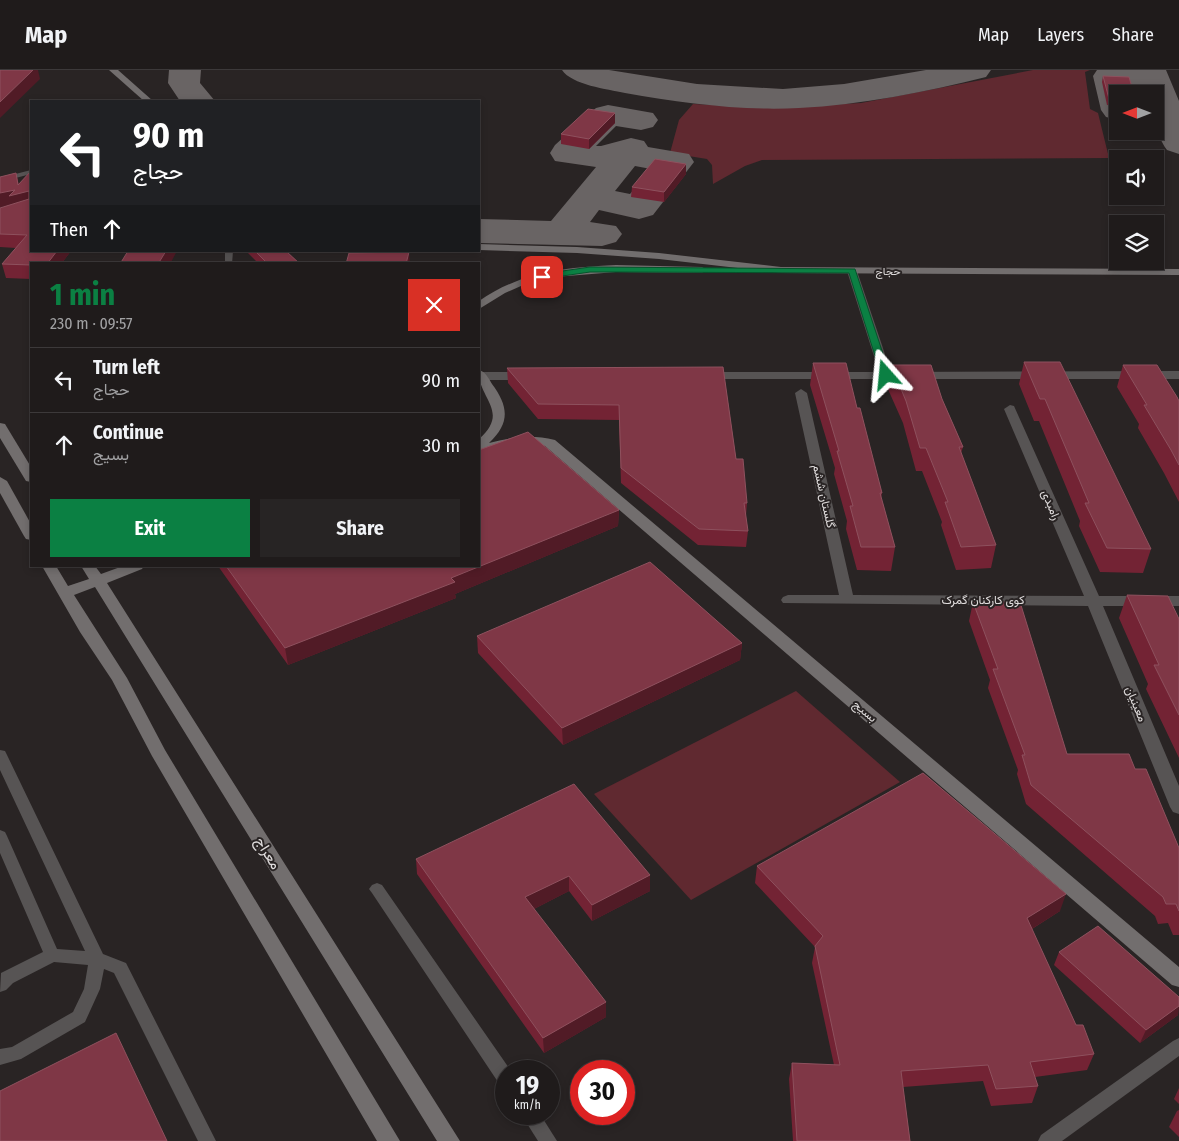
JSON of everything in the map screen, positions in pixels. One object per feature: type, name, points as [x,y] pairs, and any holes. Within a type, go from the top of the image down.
[{"type":"main road","points":[[113,70],[148,100]]},
{"type":"main road","name":"حجاج","points":[[480,247],[577,250],[659,256],[781,270],[1179,272]]},
{"type":"main road","points":[[480,305],[504,289],[542,277],[564,273],[619,269],[781,270]]},
{"type":"main road","points":[[480,375],[500,407],[501,415],[499,423],[492,433],[480,443]]},
{"type":"main road","points":[[0,427],[30,476]]},
{"type":"main road","name":"بسیج","points":[[480,450],[522,439],[538,439],[550,443],[1179,979]]},
{"type":"main road","points":[[0,481],[30,534]]},
{"type":"main road","points":[[50,567],[64,593],[119,678],[158,752],[389,1141]]},
{"type":"main road","points":[[64,593],[93,574],[132,567]]},
{"type":"main road","name":"معراج","points":[[93,574],[449,1141]]},
{"type":"street","points":[[852,270],[886,375]]},
{"type":"street","points":[[480,375],[540,376]]},
{"type":"street","points":[[698,376],[1179,375]]},
{"type":"street","name":"گلستان ششم","points":[[800,393],[847,600]]},
{"type":"street","name":"رامبدی","points":[[1010,409],[1093,600]]},
{"type":"street","name":"کوی کارکنان گمرک","points":[[788,600],[1179,601]]},
{"type":"street","name":"معینیان","points":[[1093,600],[1179,807]]},
{"type":"lane","points":[[0,180],[30,172]]},
{"type":"lane","points":[[229,252],[229,262]]},
{"type":"lane","points":[[0,755],[97,958],[92,990],[79,1017],[14,1054],[0,1056]]},
{"type":"lane","points":[[0,836],[52,955]]},
{"type":"lane","points":[[377,888],[495,1063]]},
{"type":"lane","points":[[0,985],[7,978],[52,955],[97,958],[120,968],[207,1141]]},
{"type":"lane","points":[[1047,1141],[1179,1046]]},
{"type":"lane","points":[[537,1125],[548,1141]]},
{"type":"shaded area","points":[[1033,70],[1090,70],[1085,72],[1090,109],[1098,113],[1109,158],[762,160],[745,166],[713,184],[712,165],[707,159],[670,153],[679,120],[693,104],[774,108],[861,103]]},
{"type":"shaded area","points":[[796,691],[900,782],[691,900],[594,794]]},
{"type":"building","points":[[0,70],[33,70],[0,102]]},
{"type":"building","points":[[1103,76],[1129,77],[1131,85],[1109,85],[1109,99]]},
{"type":"building","points":[[588,109],[615,113],[589,139],[561,134]]},
{"type":"building","points":[[655,159],[686,164],[664,192],[632,187]]},
{"type":"building","points":[[30,172],[30,252],[56,252],[49,262],[30,262],[30,265],[2,264],[27,235],[0,234],[0,208],[29,199],[29,191],[9,196],[15,190],[0,193],[0,177],[16,173],[18,185]]},
{"type":"building","points":[[127,252],[165,252],[159,262],[121,262]]},
{"type":"building","points":[[256,252],[287,252],[298,262],[266,262]]},
{"type":"building","points":[[409,252],[406,262],[347,262],[349,253]]},
{"type":"building","points":[[1024,362],[1060,362],[1151,549],[1107,548],[1085,503],[1089,503],[1045,399],[1040,399]]},
{"type":"building","points":[[813,363],[846,363],[857,408],[860,408],[895,547],[861,547],[850,506],[853,506],[837,451],[839,451]]},
{"type":"building","points":[[891,365],[931,365],[942,399],[963,447],[959,447],[996,545],[961,547],[945,502],[948,502],[926,448],[920,448],[906,401]]},
{"type":"building","points":[[1123,365],[1157,365],[1177,397],[1179,401],[1179,465],[1144,405],[1147,405]]},
{"type":"building","points":[[723,367],[736,459],[743,459],[747,503],[744,503],[748,531],[699,529],[621,468],[619,405],[538,404],[507,368]]},
{"type":"building","points":[[528,432],[619,510],[480,566],[480,450]]},
{"type":"building","points":[[650,562],[742,643],[562,728],[477,636]]},
{"type":"building","points":[[227,567],[478,567],[451,578],[455,582],[285,648]]},
{"type":"building","points":[[1127,595],[1168,596],[1179,619],[1179,715],[1154,665],[1159,665]]},
{"type":"building","points":[[973,602],[1020,602],[1067,754],[1129,754],[1135,769],[1146,769],[1179,848],[1179,911],[1176,904],[1166,904],[1163,897],[1031,785],[1022,755],[1025,755],[993,669],[998,669]]},
{"type":"building","points":[[923,773],[1066,894],[1027,918],[1076,1025],[1083,1025],[1094,1054],[1030,1062],[1038,1086],[996,1089],[988,1065],[901,1071],[910,1141],[797,1141],[792,1063],[840,1065],[815,946],[823,936],[757,866]]},
{"type":"building","points":[[574,784],[650,875],[592,905],[569,876],[525,897],[606,1002],[543,1038],[416,859]]},
{"type":"building","points":[[1098,926],[1179,997],[1179,1006],[1146,1030],[1059,952]]},
{"type":"building","points":[[116,1033],[167,1141],[0,1141],[0,1091]]},
{"type":"taxiway","points":[[185,70],[183,75],[184,83],[197,100]]},
{"type":"taxiway","points":[[578,70],[599,77],[642,86],[732,97],[766,98],[800,98],[866,91],[975,70]]},
{"type":"taxiway","points":[[1150,70],[1179,143]]},
{"type":"taxiway","points":[[1111,85],[1109,76],[1142,79],[1152,76]]},
{"type":"taxiway","points":[[595,192],[599,199],[639,207],[676,162],[637,156],[631,149],[602,157],[568,153],[608,115],[641,120]]},
{"type":"taxiway","points":[[595,192],[619,163]]},
{"type":"taxiway","points":[[562,233],[595,192]]},
{"type":"taxiway","points":[[480,231],[602,234]]},
{"type":"route","points":[[542,277],[590,270],[619,269],[852,270],[886,375]]}]
